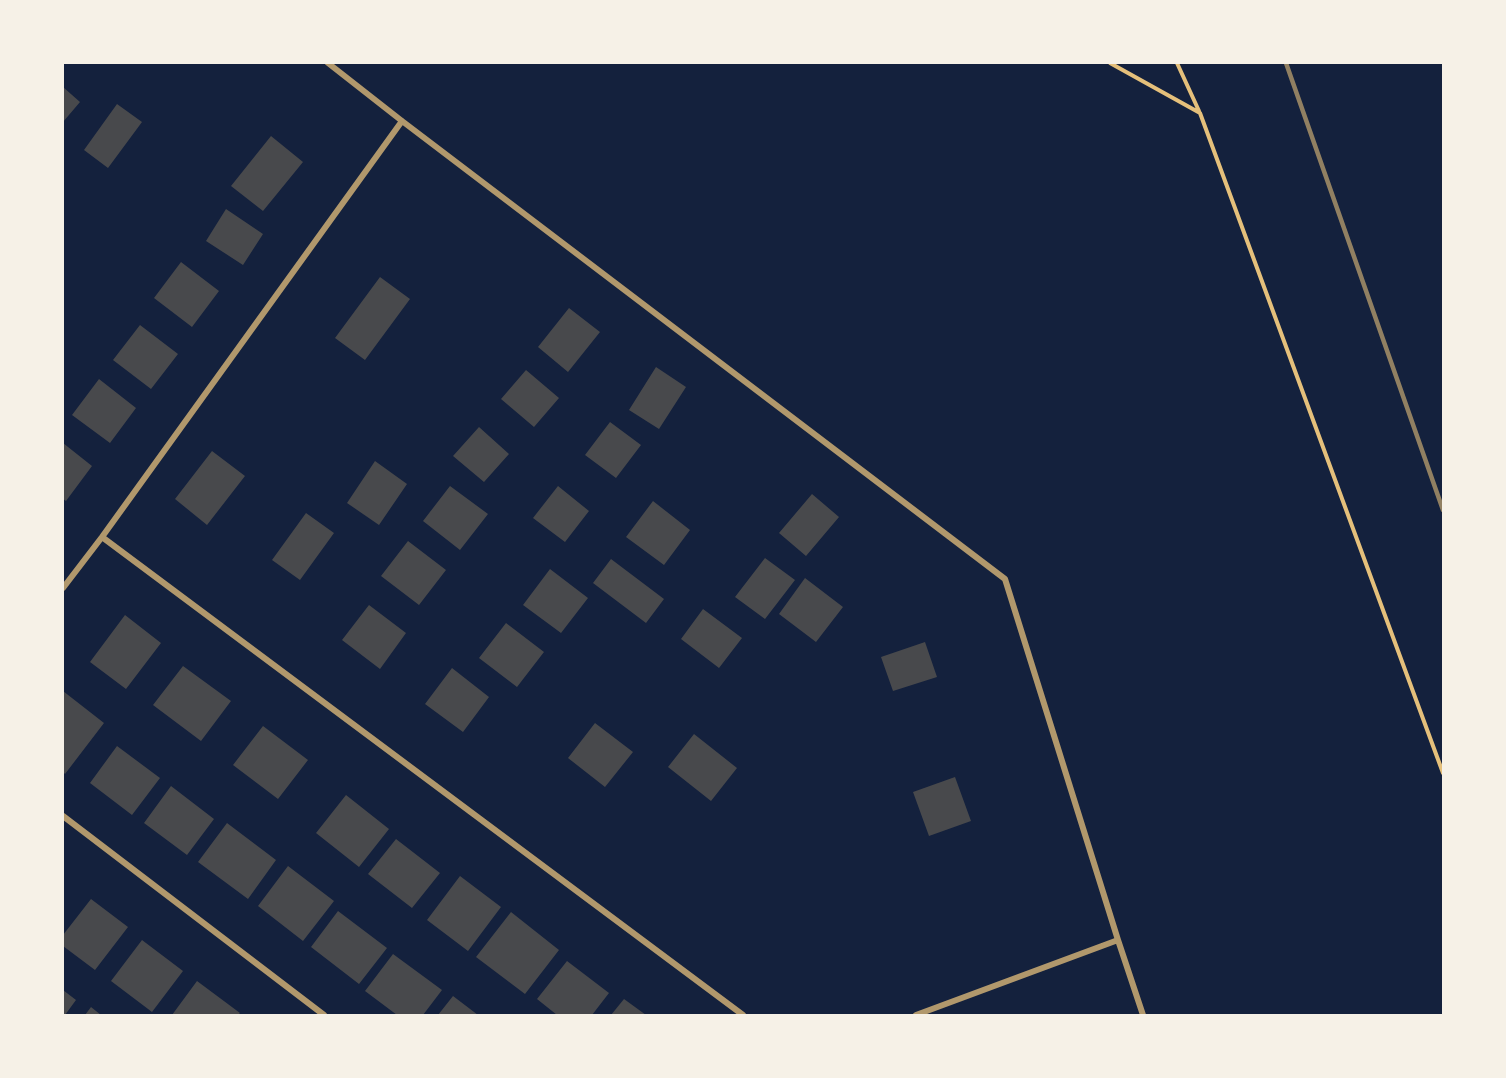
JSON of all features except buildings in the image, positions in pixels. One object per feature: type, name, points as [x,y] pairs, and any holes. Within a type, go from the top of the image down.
[{"type":"street","points":[[328,63],[1005,579],[1143,1015]]},
{"type":"street","points":[[63,588],[402,121]]},
{"type":"street","points":[[102,537],[743,1015]]},
{"type":"street","points":[[63,816],[324,1015]]},
{"type":"street","points":[[916,1015],[1118,940]]},
{"type":"path","points":[[1110,63],[1200,113]]},
{"type":"path","points":[[1177,63],[1200,113],[1443,773]]},
{"type":"railway","points":[[1286,63],[1443,510]]}]
